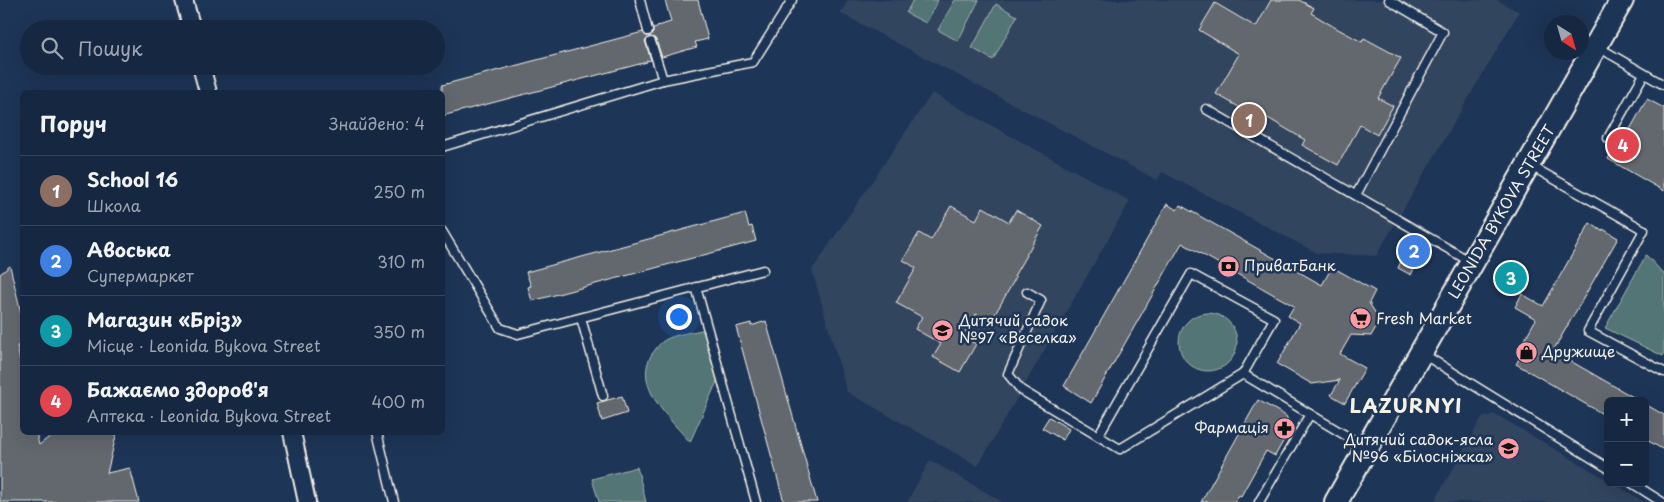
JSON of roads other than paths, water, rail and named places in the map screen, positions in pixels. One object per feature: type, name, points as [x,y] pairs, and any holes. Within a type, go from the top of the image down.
[{"type":"street","points":[[184,0],[190,20]]},
{"type":"street","name":"LEONIDA BYKOVA STREET","points":[[1336,502],[1622,0]]},
{"type":"street","points":[[203,75],[207,90]]},
{"type":"street","points":[[293,435],[307,502]]},
{"type":"lane","points":[[640,0],[648,31]]},
{"type":"lane","points":[[445,146],[663,80],[753,62],[792,0]]},
{"type":"lane","points":[[1356,196],[1443,32],[1388,0]]},
{"type":"lane","points":[[651,42],[663,80]]},
{"type":"lane","points":[[1596,46],[1664,85]]},
{"type":"lane","points":[[1608,138],[1644,74]]},
{"type":"lane","points":[[1206,109],[1473,263]]},
{"type":"lane","points":[[1530,164],[1644,230],[1588,331],[1664,372]]},
{"type":"lane","points":[[445,236],[500,328],[518,334],[763,270]]},
{"type":"lane","points":[[1027,292],[1041,300],[1008,374],[1021,390],[1098,436],[1120,449],[1243,374],[1274,320],[1191,274],[1098,436]]},
{"type":"lane","points":[[696,287],[756,502]]},
{"type":"lane","points":[[581,318],[603,396]]},
{"type":"lane","points":[[1421,353],[1604,466]]},
{"type":"lane","points":[[1243,374],[1366,448]]},
{"type":"lane","points":[[1259,502],[1310,414]]},
{"type":"lane","points":[[378,435],[394,502]]},
{"type":"lane","points":[[1638,487],[1662,502]]},
{"type":"place","name":"School 16","points":[[1249,120]]},
{"type":"place","name":"Бажаємо здоров'я","points":[[1623,145]]},
{"type":"place","name":"Авоська","points":[[1414,251]]},
{"type":"place","name":"ПриватБанк","points":[[1228,266]]},
{"type":"place","name":"Магазин «Бріз»","points":[[1511,278]]},
{"type":"place","name":"Fresh Market","points":[[1360,319]]},
{"type":"place","name":"Дитячий садок №97 «Веселка»","points":[[943,330]]},
{"type":"place","name":"Дружище","points":[[1526,352]]},
{"type":"place","name":"Фармація","points":[[1285,428]]},
{"type":"place","name":"Дитячий садок-ясла №96 «Білосніжка»","points":[[1509,449]]},
{"type":"district","name":"LAZURNYI","points":[[1406,406]]}]
